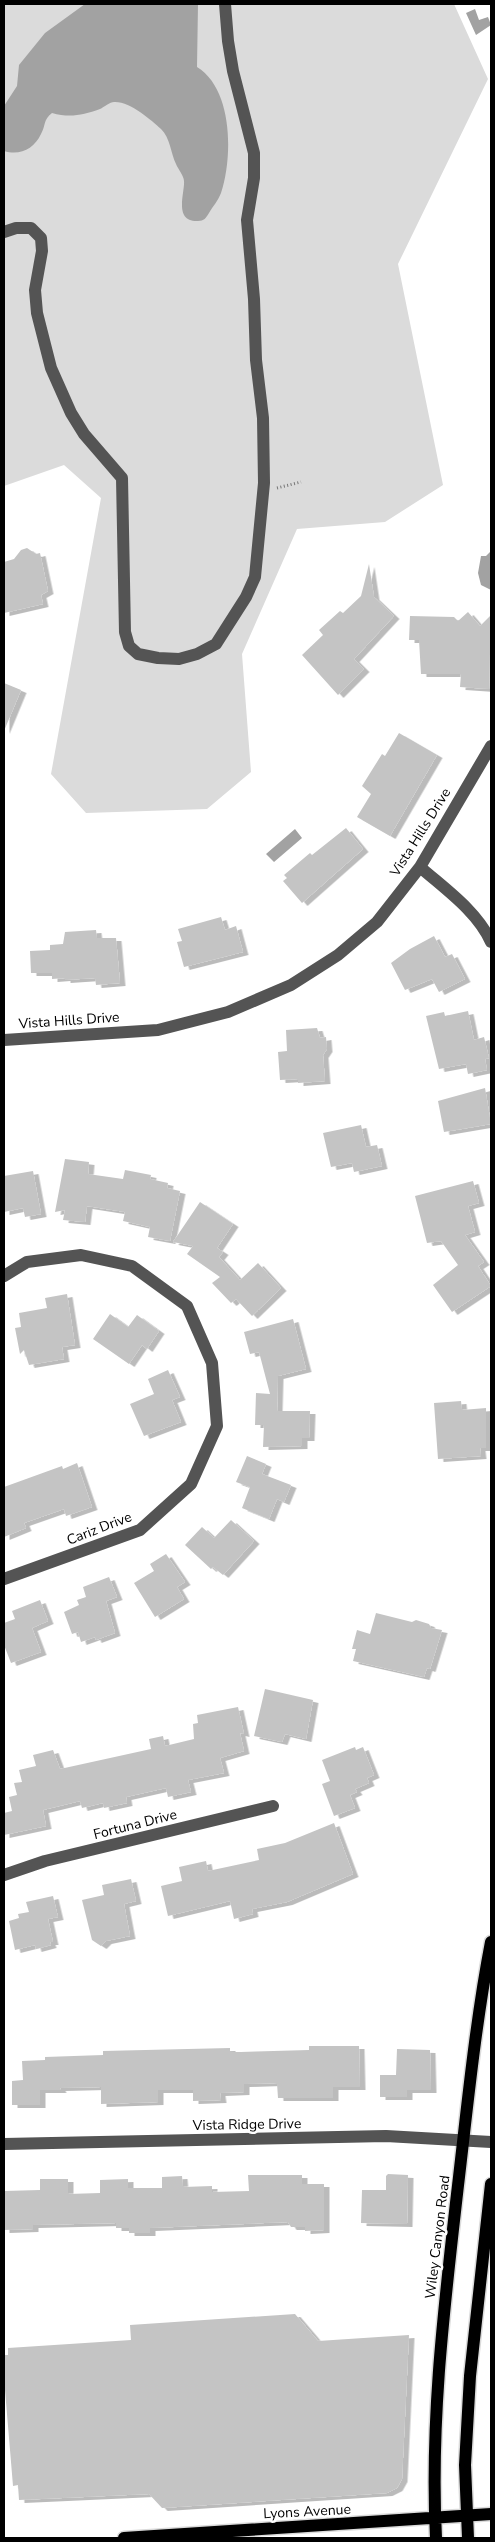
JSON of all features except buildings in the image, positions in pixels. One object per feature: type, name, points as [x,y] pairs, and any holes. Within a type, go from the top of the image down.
[{"type":"main road","name":"Wiley Canyon Road","points":[[436,2538],[436,2436],[440,2343],[464,2139],[491,1942]]},
{"type":"main road","points":[[468,2538],[465,2465],[470,2376],[491,2184]]},
{"type":"main road","name":"Lyons Avenue","points":[[124,2538],[491,2514]]},
{"type":"street","points":[[4,232],[16,228],[31,228],[41,238],[42,251],[35,290],[37,313],[51,368],[71,413],[84,434],[122,478],[124,632],[129,646],[138,654],[158,658],[179,658],[197,654],[216,644],[246,598],[255,577],[263,493],[263,418],[256,360],[254,299],[247,220],[254,178],[254,153],[233,70],[225,4]]},
{"type":"street","name":"Vista Hills Drive","points":[[4,1040],[158,1030],[228,1012],[291,985],[338,955],[377,922],[420,867],[491,746]]},
{"type":"street","points":[[420,867],[461,902],[488,934],[491,942]]},
{"type":"street","name":"Cariz Drive","points":[[4,1276],[27,1262],[81,1255],[132,1266],[187,1306],[212,1363],[217,1426],[191,1484],[140,1530],[4,1580]]},
{"type":"street","name":"Fortuna Drive","points":[[4,1875],[45,1861],[274,1806]]},
{"type":"street","name":"Vista Ridge Drive","points":[[4,2144],[386,2136],[491,2142]]},
{"type":"path","points":[[263,493],[291,483],[301,482]]},
{"type":"shaded area","points":[[4,4],[454,4],[488,79],[398,264],[443,485],[385,522],[297,529],[242,654],[251,772],[207,809],[86,813],[51,774],[101,498],[64,465],[4,486]]},
{"type":"shaded area","points":[[85,4],[198,4],[197,67],[209,77],[218,91],[224,107],[228,143],[225,178],[221,193],[203,220],[190,220],[185,217],[182,206],[184,179],[174,160],[164,132],[146,116],[127,105],[112,102],[88,113],[65,115],[52,113],[46,120],[43,131],[35,144],[21,152],[4,151],[4,106],[17,86],[19,65],[45,33]]},
{"type":"shaded area","points":[[475,9],[479,20],[488,17],[491,25],[476,35],[466,13]]},
{"type":"shaded area","points":[[490,552],[491,590],[481,585],[478,573],[481,556],[486,556]]},
{"type":"shaded area","points":[[295,829],[302,838],[274,862],[266,854]]}]
